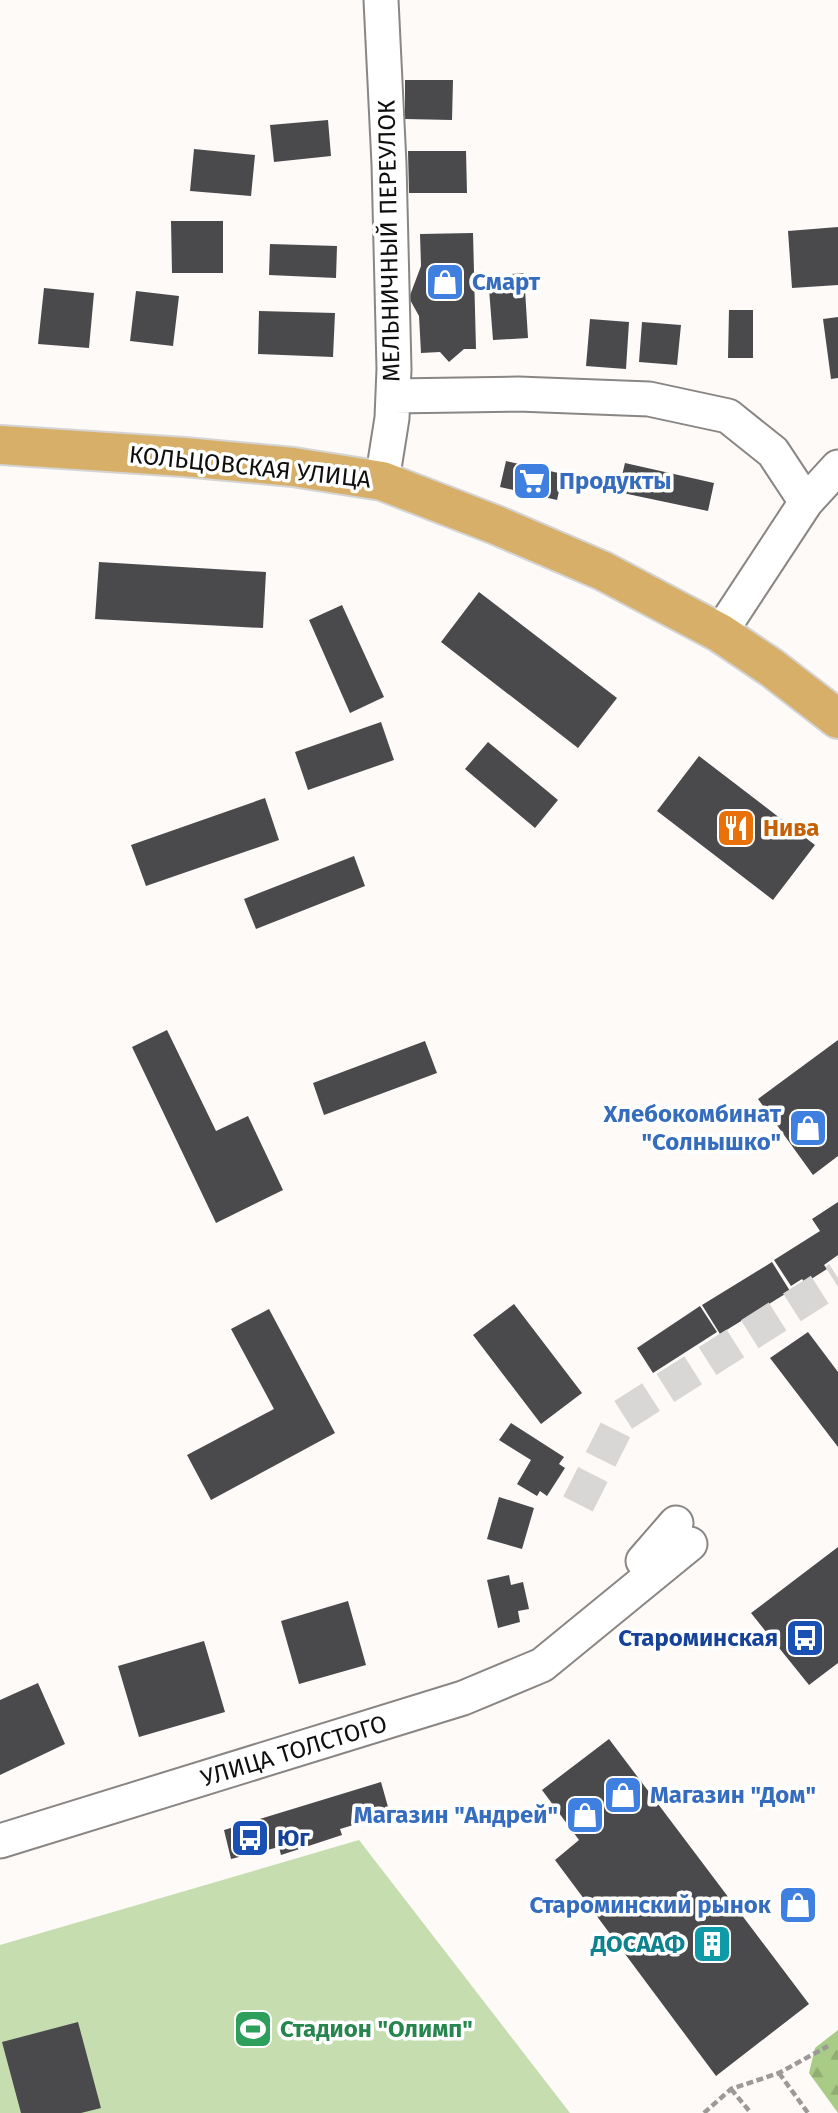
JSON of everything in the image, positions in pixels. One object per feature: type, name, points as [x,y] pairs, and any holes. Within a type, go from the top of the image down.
[{"type":"main road","name":"КОЛЬЦОВСКАЯ УЛИЦА","points":[[0,445],[184,457],[279,466],[382,481],[603,570],[720,633],[772,668],[838,719]]},
{"type":"street","name":"МЕЛЬНИЧНЫЙ ПЕРЕУЛОК","points":[[381,0],[389,164],[393,396],[382,481]]},
{"type":"street","points":[[393,396],[518,394],[649,398],[728,416],[774,452],[806,502]]},
{"type":"street","points":[[720,633],[806,502],[838,467]]},
{"type":"street","name":"УЛИЦА ТОЛСТОГО","points":[[0,1841],[463,1698],[542,1665],[683,1534]]},
{"type":"path","points":[[704,2113],[731,2089],[779,2073],[828,2046]]},
{"type":"path","points":[[779,2073],[808,2113]]},
{"type":"path","points":[[731,2089],[751,2113]]},
{"type":"green space","name":"Стадион \"Олимп\"","points":[[359,1840],[570,2113],[0,2113],[0,1945]]},
{"type":"green space","points":[[838,2030],[838,2113],[809,2073],[815,2048]]},
{"type":"building","points":[[405,80],[453,80],[452,120],[405,119]]},
{"type":"building","points":[[328,120],[331,156],[274,162],[270,125]]},
{"type":"building","points":[[194,149],[255,155],[251,196],[190,191]]},
{"type":"building","points":[[408,151],[466,151],[467,193],[409,193]]},
{"type":"building","points":[[171,221],[223,221],[223,273],[172,273]]},
{"type":"building","points":[[838,227],[838,285],[792,288],[788,231]]},
{"type":"building","name":"Смарт","points":[[473,233],[476,349],[464,349],[449,362],[440,352],[421,353],[419,316],[409,298],[421,266],[420,234]]},
{"type":"building","points":[[270,244],[337,246],[336,278],[269,275]]},
{"type":"building","points":[[524,273],[528,338],[493,340],[488,276]]},
{"type":"building","points":[[44,288],[94,293],[89,348],[38,344]]},
{"type":"building","points":[[136,291],[179,296],[173,346],[130,341]]},
{"type":"building","points":[[729,310],[753,310],[753,358],[728,358]]},
{"type":"building","points":[[259,311],[335,313],[333,357],[258,354]]},
{"type":"building","points":[[838,317],[838,378],[831,379],[823,319]]},
{"type":"building","points":[[590,319],[629,322],[626,369],[586,366]]},
{"type":"building","points":[[642,322],[681,325],[677,365],[639,362]]},
{"type":"building","name":"Продукты","points":[[506,461],[563,474],[557,500],[500,487]]},
{"type":"building","points":[[625,463],[714,483],[708,511],[618,492]]},
{"type":"building","points":[[99,562],[266,572],[263,628],[95,619]]},
{"type":"building","points":[[479,592],[617,698],[578,748],[441,642]]},
{"type":"building","points":[[342,605],[384,697],[350,713],[309,620]]},
{"type":"building","points":[[381,722],[394,760],[308,790],[295,752]]},
{"type":"building","points":[[488,742],[558,800],[535,828],[465,769]]},
{"type":"building","name":"Нива","points":[[699,756],[815,845],[773,900],[657,811]]},
{"type":"building","points":[[265,798],[279,840],[146,886],[131,845]]},
{"type":"building","points":[[354,856],[365,886],[256,929],[244,899]]},
{"type":"building","points":[[167,1030],[216,1131],[248,1116],[283,1190],[216,1223],[132,1047]]},
{"type":"building","name":"Хлебокомбинат \"Солнышко\"","points":[[838,1040],[838,1156],[813,1175],[758,1099]]},
{"type":"building","points":[[425,1041],[437,1073],[324,1115],[313,1083]]},
{"type":"building","points":[[838,1202],[838,1255],[824,1265],[827,1269],[805,1283],[802,1279],[791,1286],[774,1260],[820,1231],[812,1219]]},
{"type":"building","points":[[772,1262],[790,1291],[720,1334],[702,1305]]},
{"type":"building","points":[[514,1304],[582,1393],[541,1424],[473,1335]]},
{"type":"building","points":[[700,1306],[717,1332],[653,1373],[637,1348]]},
{"type":"building","points":[[269,1309],[335,1433],[211,1500],[187,1455],[274,1409],[231,1329]]},
{"type":"building","points":[[808,1332],[838,1372],[838,1447],[770,1358]]},
{"type":"building","points":[[511,1423],[564,1457],[559,1464],[565,1468],[547,1496],[540,1491],[537,1496],[517,1484],[531,1460],[499,1440]]},
{"type":"building","points":[[499,1497],[534,1508],[522,1549],[487,1539]]},
{"type":"building","name":"Староминская","points":[[838,1547],[838,1663],[809,1685],[751,1613]]},
{"type":"building","points":[[509,1575],[511,1585],[523,1582],[529,1609],[518,1611],[520,1622],[498,1628],[487,1580]]},
{"type":"building","points":[[348,1601],[366,1665],[299,1684],[281,1621]]},
{"type":"building","points":[[204,1641],[225,1712],[139,1737],[118,1666]]},
{"type":"building","points":[[38,1683],[65,1744],[0,1775],[0,1700]]},
{"type":"building","name":"ДОСААФ","points":[[609,1739],[809,2004],[716,2076],[555,1860],[579,1840],[542,1790]]},
{"type":"building","points":[[381,1782],[390,1814],[340,1829],[342,1835],[281,1855],[279,1847],[231,1859],[224,1830]]},
{"type":"building","points":[[78,2022],[101,2108],[81,2113],[21,2113],[2,2042]]},
{"type":"tunnel","points":[[578,1504],[623,1415],[838,1278]]},
{"type":"place","name":"Смарт","points":[[445,282]]},
{"type":"place","name":"Продукты","points":[[532,481]]},
{"type":"place","name":"Нива","points":[[736,828]]},
{"type":"place","name":"Хлебокомбинат \"Солнышко\"","points":[[808,1128]]},
{"type":"place","name":"Староминская","points":[[805,1638]]},
{"type":"place","name":"Магазин \"Дом\"","points":[[623,1795]]},
{"type":"place","name":"Магазин \"Андрей\"","points":[[585,1815]]},
{"type":"place","name":"Юг","points":[[250,1838]]},
{"type":"place","name":"Староминский рынок","points":[[798,1905]]},
{"type":"place","name":"ДОСААФ","points":[[712,1944]]},
{"type":"place","name":"Стадион \"Олимп\"","points":[[253,2029]]}]
